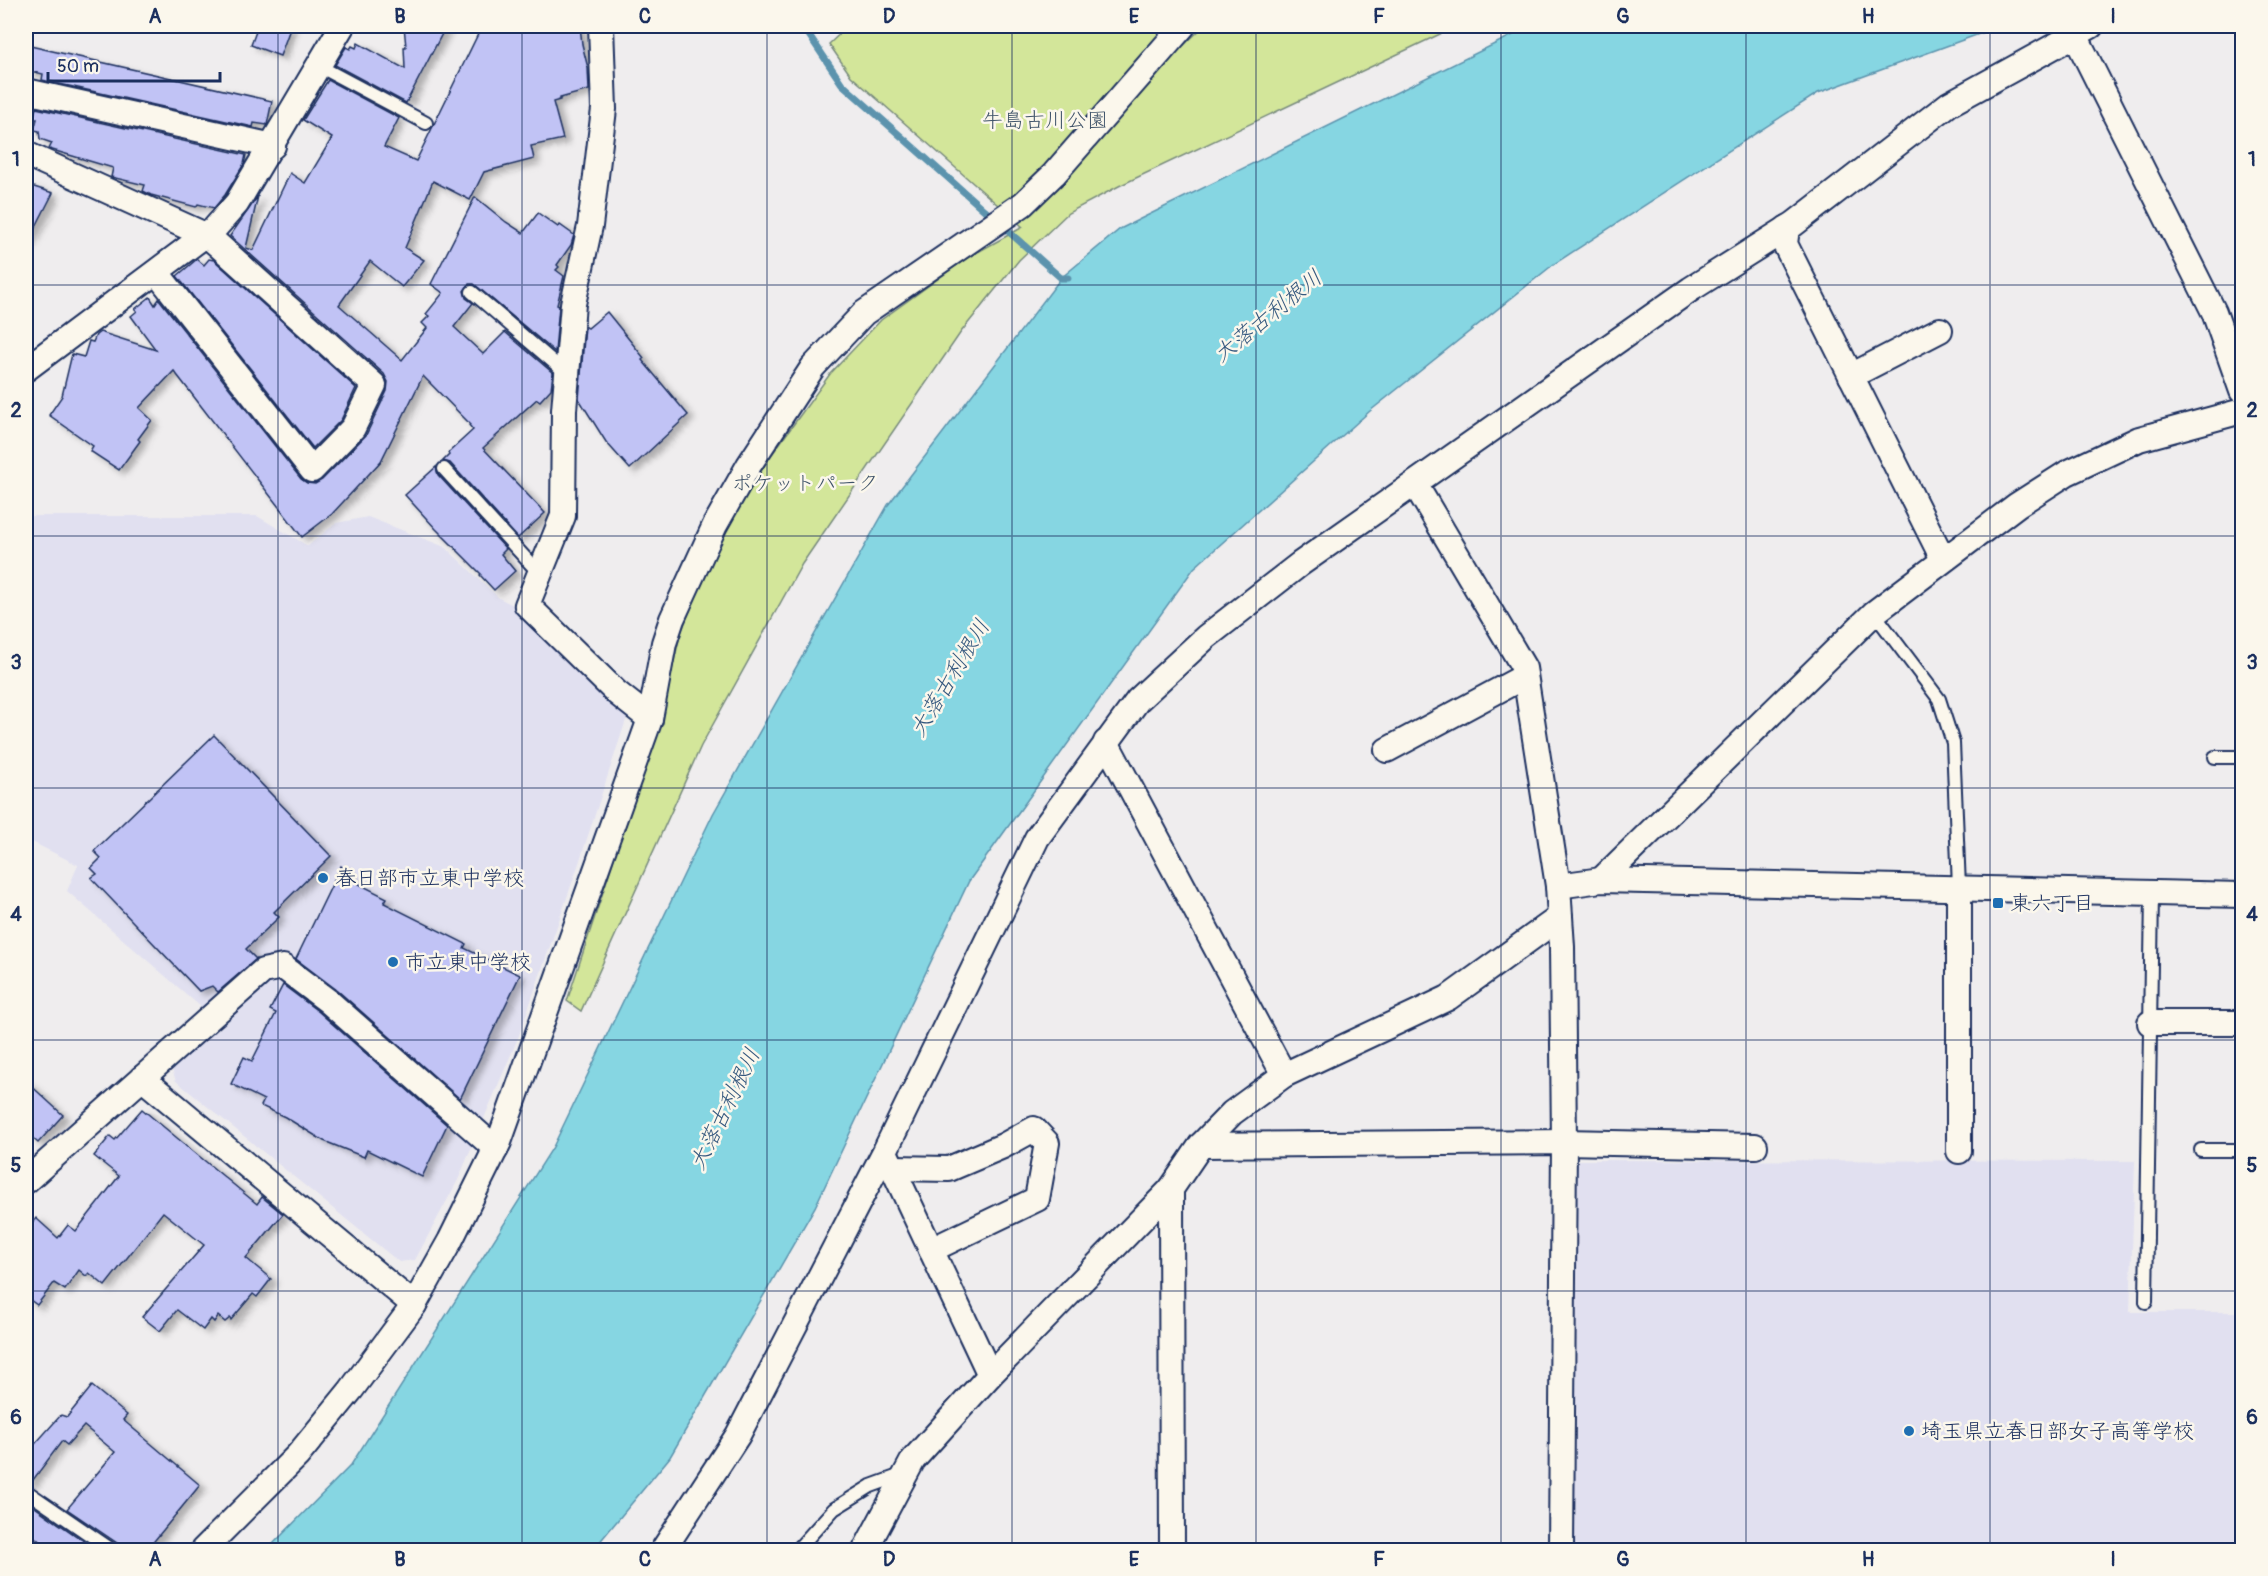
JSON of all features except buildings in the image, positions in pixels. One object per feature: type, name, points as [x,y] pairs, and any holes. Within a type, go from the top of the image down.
[{"type":"street","points":[[26,369],[207,235],[237,204],[342,26]]},
{"type":"street","points":[[601,26],[604,110],[590,226],[573,304],[564,410],[564,516],[538,573],[527,605],[617,693],[650,719]]},
{"type":"street","points":[[203,1551],[298,1455],[351,1390],[414,1305],[450,1241],[496,1149],[650,719],[664,643],[672,619],[715,525],[749,465],[813,367],[864,313],[1023,204],[1054,174],[1183,26]]},
{"type":"street","points":[[663,1551],[738,1435],[889,1160],[1037,837],[1138,700],[1206,637],[1300,564],[1690,289],[1787,228],[1949,104],[2083,29],[2214,312],[2242,392]]},
{"type":"street","points":[[26,91],[273,146]]},
{"type":"street","points":[[26,154],[207,235],[374,385],[353,428],[312,470],[157,273]]},
{"type":"street","points":[[1787,228],[1785,244],[1943,560]]},
{"type":"street","points":[[1851,376],[1940,330]]},
{"type":"street","points":[[1601,880],[1874,613],[2017,505],[2067,473],[2139,439],[2242,411]]},
{"type":"street","points":[[1415,484],[1524,668],[1558,886],[1564,1142],[1562,1551]]},
{"type":"street","points":[[1387,750],[1525,676]]},
{"type":"street","points":[[1106,742],[1284,1075]]},
{"type":"street","points":[[1558,886],[1601,880],[2242,895]]},
{"type":"street","points":[[1959,887],[1959,1151]]},
{"type":"street","points":[[865,1551],[913,1460],[990,1375],[1171,1189],[1201,1145],[1233,1113],[1284,1075],[1448,998],[1560,917]]},
{"type":"street","points":[[26,1181],[263,971],[283,967],[328,1001],[496,1149]]},
{"type":"street","points":[[2150,1023],[2242,1023]]},
{"type":"street","points":[[142,1078],[414,1305]]},
{"type":"street","points":[[889,1160],[949,1169],[1034,1129],[1047,1143],[1037,1199],[931,1250]]},
{"type":"street","points":[[1201,1145],[1564,1142],[1755,1146]]},
{"type":"street","points":[[889,1160],[990,1375]]},
{"type":"street","points":[[1171,1189],[1172,1551]]},
{"type":"lane","points":[[319,66],[426,123]]},
{"type":"lane","points":[[472,292],[567,374]]},
{"type":"lane","points":[[444,469],[538,573]]},
{"type":"lane","points":[[1874,613],[1939,699],[1953,743],[1959,887]]},
{"type":"lane","points":[[2215,757],[2242,757]]},
{"type":"lane","points":[[2146,1302],[2152,894]]},
{"type":"lane","points":[[2201,1150],[2242,1150]]},
{"type":"lane","points":[[797,1551],[834,1509],[871,1485],[906,1473]]},
{"type":"lane","points":[[26,1491],[112,1551]]},
{"type":"shaded area","name":"春日部市立東中学校","points":[[26,516],[257,516],[308,546],[336,523],[368,517],[445,547],[499,598],[515,606],[628,714],[518,1038],[458,1180],[415,1260],[399,1262],[176,1081],[172,1069],[223,1026],[67,891],[78,865],[26,839]]},
{"type":"shaded area","name":"埼玉県立春日部女子高等学校","points":[[1578,1160],[2135,1161],[2130,1312],[2242,1312],[2242,1550],[1575,1550]]},
{"type":"green space","name":"牛島古川公園","points":[[848,26],[1163,26],[1184,45],[1204,26],[1457,26],[1119,186],[1068,213],[1019,260],[961,332],[802,564],[701,746],[581,1011],[567,1001],[663,710],[680,635],[717,545],[767,461],[830,374],[881,320],[967,258],[1023,227],[851,76],[829,44]]},
{"type":"water","name":"大落古利根川","points":[[1531,26],[2001,26],[1818,93],[1554,264],[1370,411],[1194,568],[969,881],[815,1207],[670,1457],[593,1550],[267,1550],[351,1465],[553,1147],[713,814],[888,505],[1061,278],[1120,229]]},
{"type":"waterway","points":[[803,26],[842,84],[1061,278],[1068,278]]},
{"type":"place","name":"春日部市立東中学校","points":[[323,878]]},
{"type":"place","name":"東六丁目","points":[[1998,903]]},
{"type":"place","name":"市立東中学校","points":[[393,962]]},
{"type":"place","name":"埼玉県立春日部女子高等学校","points":[[1909,1431]]},
{"type":"park label","name":"ポケットパーク","points":[[805,483]]}]
